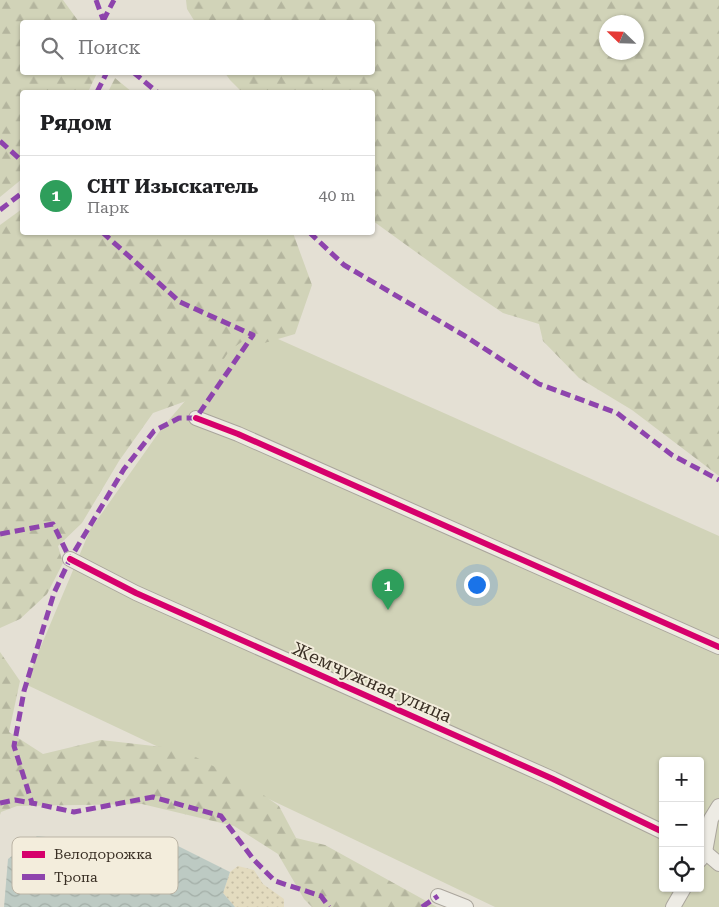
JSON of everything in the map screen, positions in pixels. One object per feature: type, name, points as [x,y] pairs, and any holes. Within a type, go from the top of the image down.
[{"type":"street","points":[[196,418],[238,434],[719,647]]},
{"type":"street","name":"Жемчужная улица","points":[[70,560],[136,593],[553,779],[659,830]]},
{"type":"street","points":[[704,847],[710,819],[719,806]]},
{"type":"street","points":[[704,855],[719,864]]},
{"type":"street","points":[[673,907],[682,892]]},
{"type":"street","points":[[438,896],[466,907]]},
{"type":"green space","points":[[0,0],[63,0],[78,20],[20,20],[20,75],[96,75],[89,90],[20,90],[20,181],[0,197]]},
{"type":"green space","points":[[186,0],[719,0],[719,476],[632,410],[579,378],[543,341],[539,324],[503,313],[375,222],[375,90],[240,90],[226,75],[375,75],[375,20],[194,20],[187,9]]},
{"type":"green space","points":[[115,78],[130,90],[109,90]]},
{"type":"green space","points":[[20,210],[20,235],[294,235],[312,285],[295,334],[261,344],[243,341],[229,351],[200,396],[153,413],[119,461],[82,523],[58,546],[63,563],[47,594],[20,619],[0,628],[0,225]]},
{"type":"green space","points":[[249,326],[719,536],[719,907],[495,907],[25,684],[90,530],[162,428]]},
{"type":"green space","points":[[0,652],[20,681],[9,732],[43,754],[101,740],[180,749],[248,784],[279,806],[296,838],[325,845],[437,907],[312,907],[304,899],[278,854],[234,826],[142,804],[17,806],[1,812],[0,815]]},
{"type":"sand","points":[[238,866],[254,870],[263,884],[284,899],[284,907],[235,907],[223,893],[230,872]]},
{"type":"water","points":[[178,846],[230,872],[223,893],[235,907],[4,907],[8,859],[12,856],[12,894],[178,894]]},
{"type":"marked path","points":[[96,0],[103,20]]},
{"type":"marked path","points":[[104,20],[114,0]]},
{"type":"marked path","points":[[98,90],[106,75]]},
{"type":"marked path","points":[[137,75],[155,90]]},
{"type":"marked path","points":[[0,141],[20,159]]},
{"type":"marked path","points":[[0,210],[20,195]]},
{"type":"marked path","points":[[105,235],[180,302],[253,335],[196,418],[179,418],[154,431],[124,469],[70,559],[54,593],[24,691],[14,746],[32,803],[74,812],[153,797],[221,816],[254,860],[275,881],[321,896],[329,907]]},
{"type":"marked path","points":[[312,235],[344,265],[465,336],[539,384],[617,413],[672,455],[719,480]]},
{"type":"marked path","points":[[0,534],[53,524],[70,559]]},
{"type":"marked path","points":[[0,803],[15,800],[32,803]]},
{"type":"marked path","points":[[422,907],[438,896]]},
{"type":"cycle path","points":[[196,418],[238,434],[719,647]]},
{"type":"cycle path","points":[[70,559],[136,593],[553,779],[659,830]]},
{"type":"place","name":"СНТ Изыскатель","points":[[388,610]]}]
